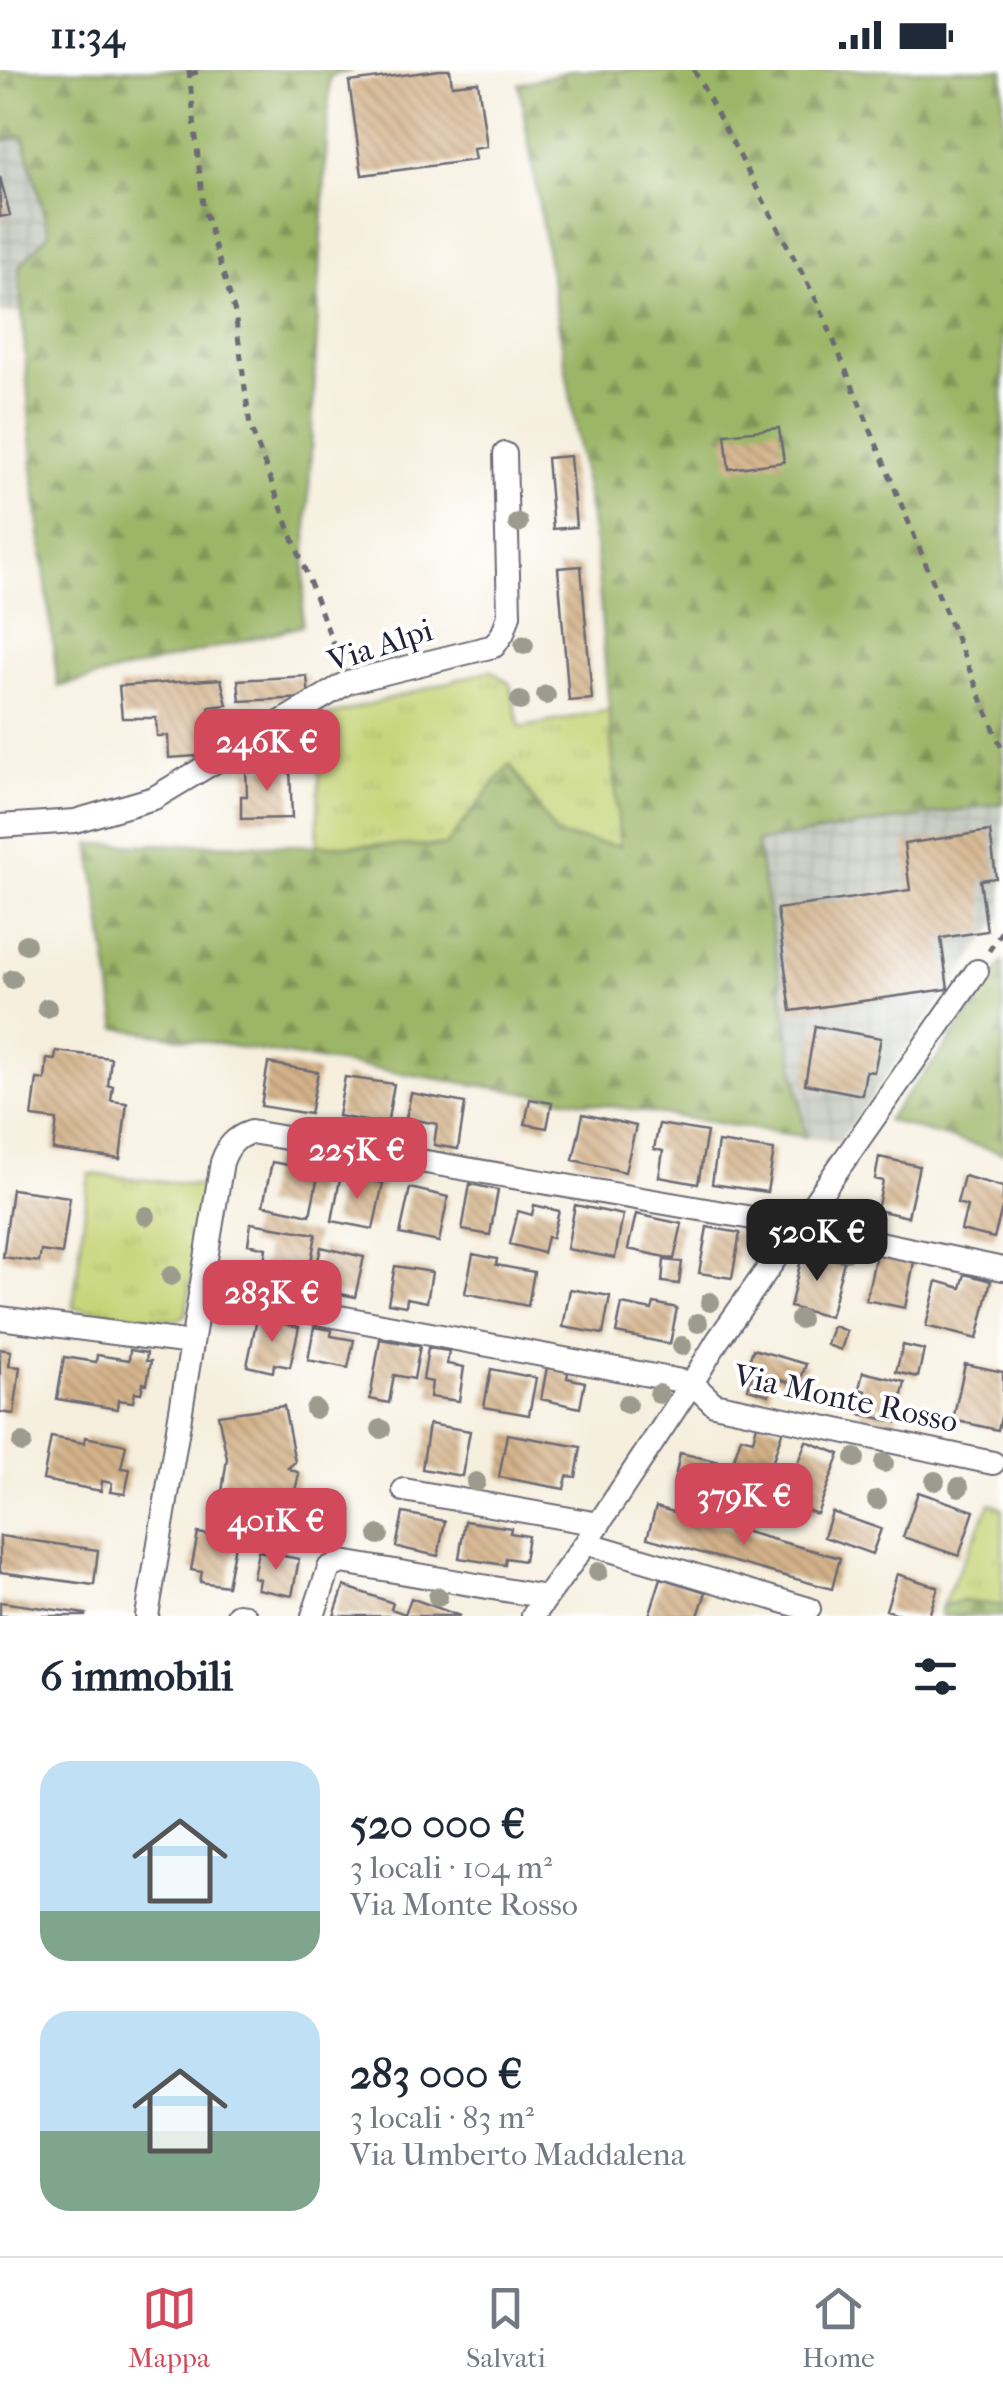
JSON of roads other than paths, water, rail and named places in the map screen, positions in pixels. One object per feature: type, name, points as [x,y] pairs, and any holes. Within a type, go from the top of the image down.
[{"type":"street","name":"Via Alpi","points":[[0,826],[75,821],[154,798],[348,682],[494,646],[504,633],[508,614],[505,454]]},
{"type":"street","name":"Via Monte Rosso","points":[[540,1606],[592,1534],[718,1340],[977,971]]},
{"type":"street","points":[[147,1616],[222,1162],[232,1141],[250,1132],[798,1226],[1003,1269]]},
{"type":"street","points":[[200,1291],[692,1383]]},
{"type":"street","points":[[0,1318],[191,1343]]},
{"type":"street","name":"Via Monte Rosso","points":[[692,1383],[714,1404],[993,1463]]},
{"type":"street","points":[[404,1490],[592,1534],[809,1610]]},
{"type":"street","points":[[313,1616],[329,1568],[342,1562],[540,1606]]}]
